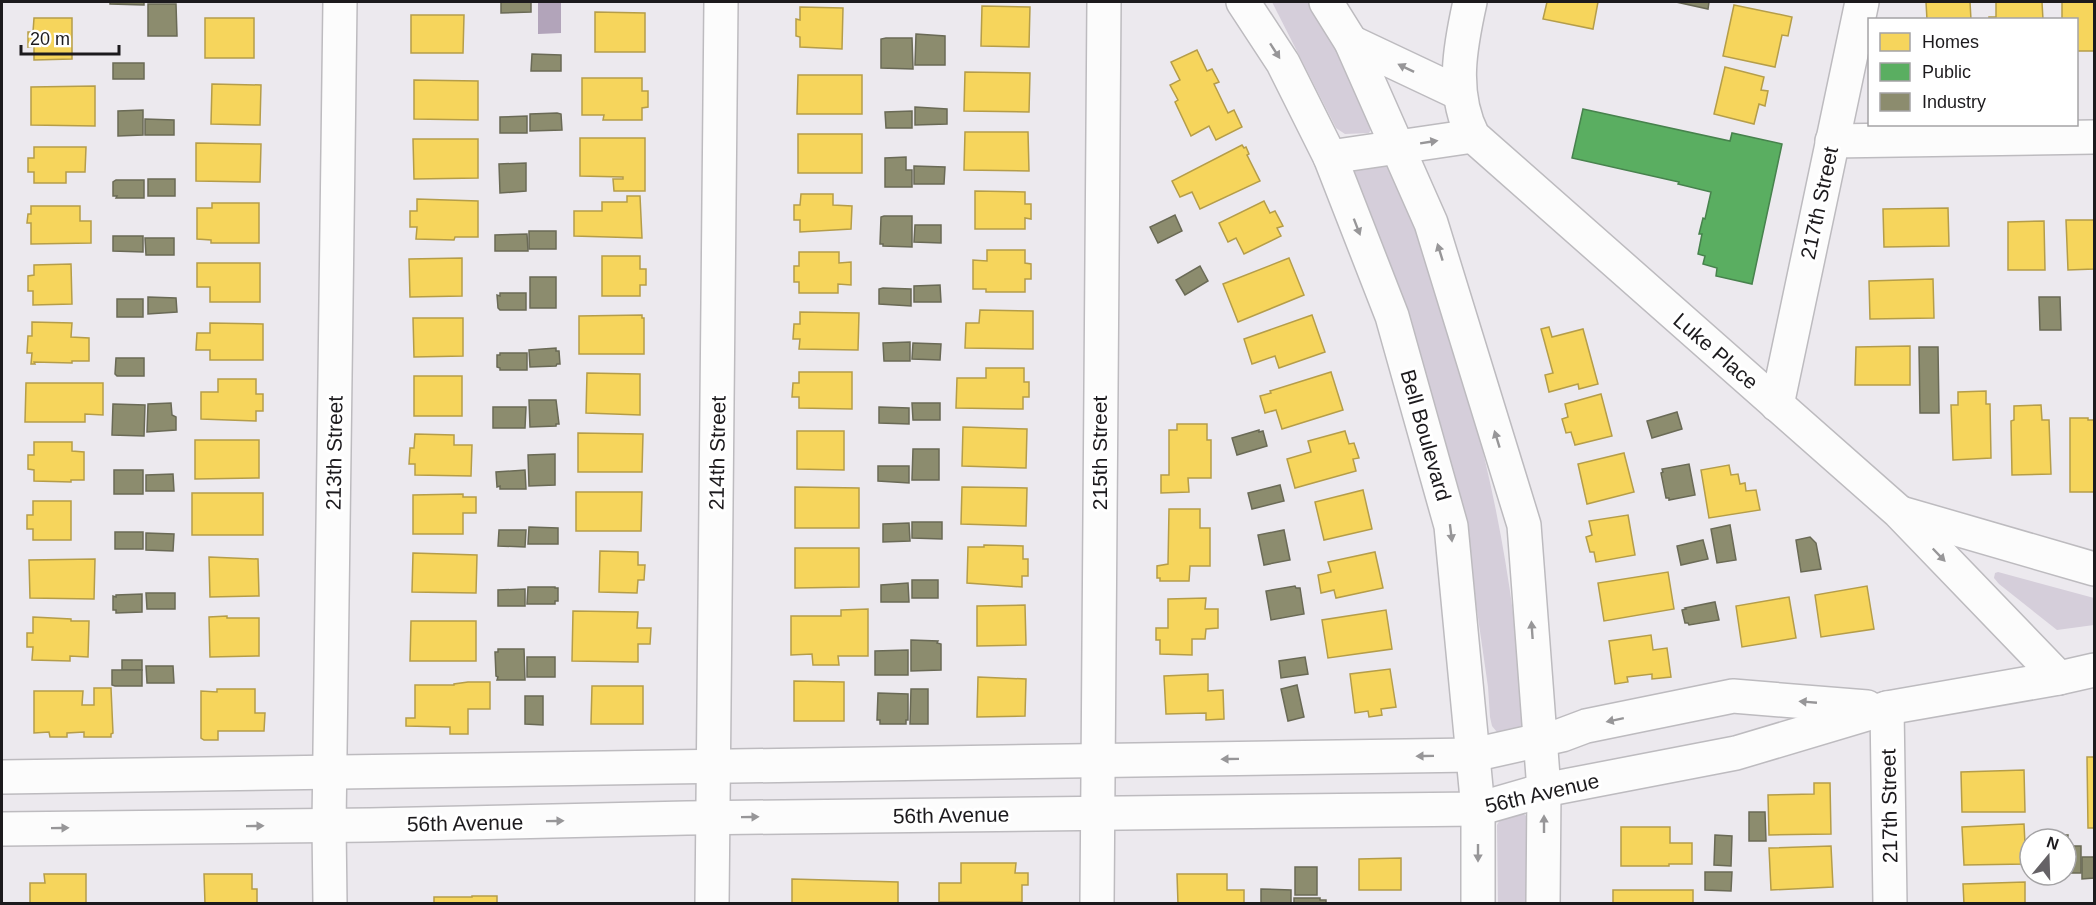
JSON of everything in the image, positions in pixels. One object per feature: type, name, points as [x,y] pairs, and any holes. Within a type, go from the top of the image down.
[{"type":"street","name":"213th Street","points":[[330,903],[329,825],[340,2]]},
{"type":"street","name":"214th Street","points":[[712,903],[721,2]]},
{"type":"street","name":"215th Street","points":[[1097,903],[1104,2]]},
{"type":"street","name":"Bell Boulevard","points":[[1243,2],[1283,63],[1330,157],[1392,316],[1451,526],[1478,809],[1478,903]]},
{"type":"street","points":[[1326,2],[1351,42],[1431,223],[1524,525],[1544,790],[1543,903]]},
{"type":"street","name":"217th Street","points":[[1777,405],[1862,2]]},
{"type":"street","name":"Luke Place","points":[[1469,9],[1459,69],[1459,93],[1466,123],[1473,136],[1899,513],[2094,569]]},
{"type":"street","points":[[1351,42],[1459,93]]},
{"type":"street","points":[[1330,157],[1473,136]]},
{"type":"street","points":[[1832,141],[2094,138]]},
{"type":"street","points":[[1899,513],[2059,678]]},
{"type":"street","name":"56th Avenue","points":[[2,829],[1478,809],[1544,790],[1736,753],[1887,708],[2094,670]]},
{"type":"street","name":"56th Avenue","points":[[2,777],[1473,755],[1540,741],[1586,726],[1733,696],[1887,708]]},
{"type":"street","name":"217th Street","points":[[1887,708],[1890,903]]},
{"type":"shaded area","points":[[538,2],[561,2],[561,33],[538,34]]},
{"type":"shaded area","points":[[1272,2],[1311,2],[1373,126],[1369,133],[1345,134],[1336,128]]},
{"type":"shaded area","points":[[1385,165],[1389,167],[1413,224],[1446,321],[1475,421],[1498,522],[1514,624],[1524,728],[1503,734],[1497,732],[1492,726],[1490,717],[1488,687],[1467,541],[1436,408],[1404,309],[1354,170],[1355,167]]},
{"type":"shaded area","points":[[1995,573],[2094,598],[2094,625],[2057,630],[1999,584],[1994,578]]},
{"type":"shaded area","points":[[1519,811],[1530,820],[1532,903],[1498,903],[1497,825],[1501,818]]},
{"type":"building: Homes","points":[[1547,2],[1598,2],[1593,29],[1543,19]]},
{"type":"building: Homes","points":[[1926,2],[1970,2],[1971,18],[1927,18]]},
{"type":"building: Homes","points":[[1996,2],[2042,2],[2043,18],[1989,18],[1996,17]]},
{"type":"building: Homes","points":[[2062,2],[2094,2],[2094,51],[2078,51],[2078,18],[2062,18]]},
{"type":"building: Homes","points":[[1734,5],[1792,17],[1788,36],[1782,35],[1775,67],[1723,56]]},
{"type":"building: Homes","points":[[982,6],[1030,7],[1029,47],[981,46]]},
{"type":"building: Homes","points":[[800,7],[843,8],[842,49],[800,47],[800,37],[796,36],[796,19],[800,20]]},
{"type":"building: Homes","points":[[595,12],[645,13],[645,52],[595,52]]},
{"type":"building: Homes","points":[[411,15],[464,15],[463,53],[411,53]]},
{"type":"building: Homes","points":[[34,18],[72,18],[72,59],[34,60],[34,46],[28,47],[28,32],[33,32]]},
{"type":"building: Homes","points":[[205,18],[254,18],[254,58],[205,58]]},
{"type":"building: Homes","points":[[1197,50],[1207,71],[1212,69],[1219,82],[1214,84],[1228,113],[1234,110],[1242,127],[1216,140],[1209,126],[1191,136],[1175,102],[1178,100],[1170,85],[1180,80],[1171,62]]},
{"type":"building: Homes","points":[[1725,67],[1764,77],[1761,90],[1768,91],[1765,106],[1759,104],[1754,124],[1714,114]]},
{"type":"building: Homes","points":[[965,72],[1030,73],[1029,112],[964,111]]},
{"type":"building: Homes","points":[[798,75],[862,75],[862,114],[797,114]]},
{"type":"building: Homes","points":[[582,78],[642,78],[642,91],[648,91],[648,107],[642,108],[642,120],[603,120],[604,115],[582,115]]},
{"type":"building: Homes","points":[[414,80],[478,81],[478,120],[414,119]]},
{"type":"building: Homes","points":[[212,84],[261,85],[260,125],[211,124]]},
{"type":"building: Homes","points":[[95,86],[95,126],[31,125],[31,87]]},
{"type":"building: Homes","points":[[965,132],[1028,132],[1029,171],[964,170]]},
{"type":"building: Homes","points":[[798,134],[862,134],[862,173],[798,173]]},
{"type":"building: Homes","points":[[580,138],[645,138],[645,191],[614,191],[613,179],[623,179],[623,177],[580,176]]},
{"type":"building: Homes","points":[[413,139],[478,139],[478,178],[414,179]]},
{"type":"building: Homes","points":[[196,143],[261,144],[260,182],[196,181]]},
{"type":"building: Homes","points":[[1242,145],[1246,147],[1249,154],[1247,155],[1260,181],[1200,209],[1192,192],[1180,197],[1172,181]]},
{"type":"building: Homes","points":[[34,147],[86,147],[85,172],[66,172],[66,183],[34,183],[34,172],[28,172],[28,158],[34,158]]},
{"type":"building: Homes","points":[[975,191],[1025,192],[1025,204],[1031,204],[1031,219],[1025,218],[1025,229],[975,229]]},
{"type":"building: Homes","points":[[801,194],[833,194],[833,205],[852,206],[851,229],[800,232],[800,220],[794,220],[794,205],[800,205]]},
{"type":"building: Homes","points":[[627,196],[640,196],[642,238],[574,236],[574,211],[602,211],[602,202],[627,202]]},
{"type":"building: Homes","points":[[417,199],[478,201],[478,237],[455,237],[454,240],[416,239],[417,227],[410,227],[410,211],[417,211]]},
{"type":"building: Homes","points":[[1264,201],[1270,213],[1275,211],[1283,226],[1277,228],[1281,236],[1244,254],[1236,238],[1228,242],[1219,223]]},
{"type":"building: Homes","points":[[212,203],[259,203],[259,243],[211,243],[211,240],[197,239],[197,208],[212,208]]},
{"type":"building: Homes","points":[[31,206],[80,206],[80,221],[91,221],[91,243],[31,244],[31,223],[27,223],[28,214],[31,214]]},
{"type":"building: Homes","points":[[1948,208],[1949,246],[1884,247],[1883,209]]},
{"type":"building: Homes","points":[[2066,220],[2094,220],[2094,269],[2068,270]]},
{"type":"building: Homes","points":[[2044,221],[2045,270],[2008,270],[2008,222]]},
{"type":"building: Homes","points":[[987,250],[1025,250],[1025,263],[1031,264],[1031,279],[1025,279],[1025,292],[986,292],[986,289],[973,289],[973,260],[987,261]]},
{"type":"building: Homes","points":[[799,252],[839,252],[839,263],[851,262],[851,285],[838,284],[838,293],[799,293],[799,282],[794,282],[794,266],[799,266]]},
{"type":"building: Homes","points":[[602,256],[640,256],[640,269],[646,269],[646,285],[640,285],[640,296],[602,296]]},
{"type":"building: Homes","points":[[462,258],[462,296],[410,297],[409,259]]},
{"type":"building: Homes","points":[[1289,258],[1304,295],[1238,322],[1223,284]]},
{"type":"building: Homes","points":[[197,263],[260,263],[260,302],[210,302],[210,287],[197,287]]},
{"type":"building: Homes","points":[[71,264],[72,304],[33,305],[33,291],[28,291],[28,276],[34,275],[34,265]]},
{"type":"building: Homes","points":[[1933,279],[1934,318],[1870,319],[1869,281]]},
{"type":"building: Homes","points":[[980,310],[1033,311],[1033,349],[965,348],[966,323],[979,323]]},
{"type":"building: Homes","points":[[800,312],[859,313],[858,350],[799,349],[800,339],[793,339],[794,324],[800,324]]},
{"type":"building: Homes","points":[[642,315],[644,318],[644,354],[579,354],[579,316]]},
{"type":"building: Homes","points":[[1312,315],[1325,352],[1279,368],[1275,356],[1252,364],[1244,339]]},
{"type":"building: Homes","points":[[413,318],[463,318],[463,356],[414,357]]},
{"type":"building: Homes","points":[[32,322],[72,323],[71,337],[89,338],[89,361],[34,362],[35,364],[31,364],[32,353],[27,353],[28,336],[32,336]]},
{"type":"building: Homes","points":[[210,323],[263,324],[263,360],[210,360],[210,350],[196,350],[197,333],[210,333]]},
{"type":"building: Homes","points":[[1549,327],[1552,337],[1583,329],[1598,384],[1579,389],[1578,384],[1549,392],[1545,375],[1553,373],[1541,329]]},
{"type":"building: Homes","points":[[1910,346],[1910,385],[1855,385],[1856,347]]},
{"type":"building: Homes","points":[[986,368],[1024,368],[1024,382],[1029,382],[1029,397],[1023,397],[1023,409],[956,408],[957,378],[986,378]]},
{"type":"building: Homes","points":[[799,372],[852,372],[852,409],[799,408],[799,397],[792,397],[793,383],[799,383]]},
{"type":"building: Homes","points":[[1331,372],[1343,410],[1282,429],[1276,410],[1265,413],[1260,396]]},
{"type":"building: Homes","points":[[587,373],[640,374],[640,415],[586,413]]},
{"type":"building: Homes","points":[[414,376],[462,376],[462,416],[414,416]]},
{"type":"building: Homes","points":[[218,379],[256,379],[256,394],[263,394],[263,411],[256,411],[256,421],[201,419],[201,392],[218,392]]},
{"type":"building: Homes","points":[[26,383],[103,383],[103,415],[85,414],[85,422],[25,422]]},
{"type":"building: Homes","points":[[1986,391],[1986,404],[1990,404],[1991,458],[1953,460],[1951,405],[1958,405],[1958,392]]},
{"type":"building: Homes","points":[[1601,394],[1612,436],[1575,445],[1571,432],[1566,433],[1562,419],[1568,417],[1565,404]]},
{"type":"building: Homes","points":[[2041,405],[2042,420],[2049,420],[2051,474],[2012,475],[2011,421],[2014,420],[2014,406]]},
{"type":"building: Homes","points":[[2070,418],[2094,420],[2094,492],[2070,492]]},
{"type":"building: Homes","points":[[1177,424],[1207,424],[1207,440],[1211,440],[1211,478],[1188,478],[1189,492],[1161,493],[1161,475],[1169,475],[1169,430],[1177,430]]},
{"type":"building: Homes","points":[[963,427],[1027,429],[1026,468],[962,466]]},
{"type":"building: Homes","points":[[797,431],[844,431],[844,470],[797,469]]},
{"type":"building: Homes","points":[[1345,431],[1349,444],[1354,443],[1359,458],[1353,459],[1356,471],[1295,488],[1287,459],[1311,452],[1308,441]]},
{"type":"building: Homes","points":[[578,433],[643,434],[642,472],[578,472]]},
{"type":"building: Homes","points":[[415,434],[454,435],[454,445],[472,445],[471,476],[415,475],[415,464],[409,464],[410,448],[414,448]]},
{"type":"building: Homes","points":[[195,440],[259,440],[259,478],[195,479]]},
{"type":"building: Homes","points":[[34,442],[72,442],[72,451],[84,452],[84,480],[34,481],[34,470],[28,469],[28,455],[34,455]]},
{"type":"building: Homes","points":[[1624,453],[1634,492],[1587,504],[1578,464]]},
{"type":"building: Homes","points":[[1729,465],[1731,475],[1738,474],[1740,484],[1745,483],[1746,491],[1756,490],[1760,510],[1709,518],[1701,470]]},
{"type":"building: Homes","points":[[795,487],[859,488],[859,528],[795,528]]},
{"type":"building: Homes","points":[[962,487],[1027,488],[1026,526],[961,524]]},
{"type":"building: Homes","points":[[1363,490],[1372,529],[1324,540],[1315,502]]},
{"type":"building: Homes","points":[[576,492],[642,492],[641,531],[576,531]]},
{"type":"building: Homes","points":[[192,493],[263,493],[263,535],[192,535]]},
{"type":"building: Homes","points":[[463,494],[463,497],[476,497],[476,513],[463,513],[463,534],[413,534],[413,495]]},
{"type":"building: Homes","points":[[33,501],[71,501],[71,540],[33,540],[33,529],[27,529],[27,515],[33,515]]},
{"type":"building: Homes","points":[[1169,509],[1200,509],[1200,528],[1210,528],[1210,566],[1190,566],[1189,581],[1160,581],[1160,578],[1157,578],[1157,566],[1168,564]]},
{"type":"building: Homes","points":[[1628,515],[1635,555],[1596,562],[1594,552],[1590,552],[1586,537],[1592,535],[1589,521]]},
{"type":"building: Homes","points":[[984,545],[1023,546],[1023,559],[1028,559],[1028,576],[1022,576],[1022,587],[967,583],[968,547],[984,547]]},
{"type":"building: Homes","points":[[795,548],[859,548],[859,587],[795,588]]},
{"type":"building: Homes","points":[[600,551],[638,552],[638,565],[645,565],[644,580],[638,580],[637,593],[599,592]]},
{"type":"building: Homes","points":[[1375,552],[1383,588],[1336,598],[1334,590],[1321,593],[1318,575],[1331,572],[1328,562]]},
{"type":"building: Homes","points":[[413,553],[477,555],[476,593],[412,592]]},
{"type":"building: Homes","points":[[209,557],[258,559],[259,596],[210,597]]},
{"type":"building: Homes","points":[[95,559],[94,599],[30,598],[29,560]]},
{"type":"building: Homes","points":[[1668,572],[1674,609],[1604,621],[1598,583]]},
{"type":"building: Homes","points":[[1867,586],[1874,629],[1821,637],[1815,595]]},
{"type":"building: Homes","points":[[1789,597],[1796,638],[1742,647],[1736,606]]},
{"type":"building: Homes","points":[[1206,598],[1205,609],[1218,609],[1218,628],[1206,629],[1205,639],[1192,639],[1192,655],[1160,654],[1160,640],[1156,640],[1156,628],[1168,628],[1168,599]]},
{"type":"building: Homes","points":[[1025,605],[1026,645],[977,646],[977,606]]},
{"type":"building: Homes","points":[[868,609],[868,656],[838,656],[839,665],[813,665],[812,654],[791,655],[791,616],[841,616],[841,610]]},
{"type":"building: Homes","points":[[1386,610],[1392,649],[1328,658],[1322,620]]},
{"type":"building: Homes","points":[[573,611],[638,612],[637,628],[651,628],[650,644],[638,644],[638,662],[572,661]]},
{"type":"building: Homes","points":[[227,616],[227,618],[259,618],[259,656],[210,657],[209,617]]},
{"type":"building: Homes","points":[[33,617],[89,621],[88,657],[70,656],[70,661],[32,660],[33,647],[27,647],[27,633],[33,633]]},
{"type":"building: Homes","points":[[411,621],[476,621],[476,661],[410,661]]},
{"type":"building: Homes","points":[[1651,635],[1653,650],[1667,648],[1671,677],[1652,679],[1652,674],[1627,677],[1628,682],[1615,684],[1609,641]]},
{"type":"building: Homes","points":[[1390,669],[1396,707],[1381,709],[1382,715],[1369,717],[1368,711],[1355,713],[1350,674]]},
{"type":"building: Homes","points":[[1208,674],[1208,691],[1223,690],[1224,719],[1206,720],[1206,713],[1166,714],[1164,676]]},
{"type":"building: Homes","points":[[978,677],[1026,679],[1025,716],[977,717]]},
{"type":"building: Homes","points":[[794,681],[844,682],[844,721],[794,721]]},
{"type":"building: Homes","points":[[468,682],[490,682],[490,709],[468,709],[468,734],[450,734],[450,727],[406,726],[406,718],[415,718],[415,685],[454,685]]},
{"type":"building: Homes","points":[[592,686],[643,686],[643,724],[591,724]]},
{"type":"building: Homes","points":[[94,688],[111,688],[113,733],[111,737],[84,737],[84,732],[67,733],[67,737],[50,737],[49,732],[34,733],[34,691],[83,691],[82,705],[94,705]]},
{"type":"building: Homes","points":[[217,689],[255,689],[255,713],[265,713],[264,731],[218,731],[218,740],[201,738],[201,691],[217,692]]},
{"type":"building: Homes","points":[[2087,757],[2094,757],[2094,828],[2088,828]]},
{"type":"building: Homes","points":[[2024,770],[2025,812],[1962,812],[1961,772]]},
{"type":"building: Homes","points":[[1814,783],[1830,783],[1831,834],[1769,835],[1768,795],[1814,794]]},
{"type":"building: Homes","points":[[2024,824],[2024,827],[2018,827],[2018,864],[1964,865],[1962,827]]},
{"type":"building: Homes","points":[[1621,827],[1670,827],[1670,843],[1692,843],[1692,864],[1621,866]]},
{"type":"building: Homes","points":[[1831,846],[1833,887],[1771,890],[1769,848]]},
{"type":"building: Homes","points":[[1401,858],[1401,890],[1359,890],[1359,859]]},
{"type":"building: Homes","points":[[961,863],[1016,863],[1015,873],[1028,873],[1028,885],[1022,885],[1022,902],[939,902],[939,883],[961,883]]},
{"type":"building: Homes","points":[[44,874],[86,874],[86,904],[30,904],[30,883],[45,883]]},
{"type":"building: Homes","points":[[204,874],[252,874],[252,889],[257,889],[257,904],[205,904]]},
{"type":"building: Homes","points":[[1177,874],[1227,874],[1227,890],[1244,890],[1244,904],[1178,904]]},
{"type":"building: Homes","points":[[792,879],[898,882],[898,904],[792,904]]},
{"type":"building: Homes","points":[[2018,882],[2018,887],[2025,887],[2025,904],[1964,904],[1963,884]]},
{"type":"building: Homes","points":[[1613,890],[1693,890],[1693,904],[1613,904]]},
{"type":"building: Homes","points":[[497,896],[497,904],[434,904],[434,897]]},
{"type":"building: Public","points":[[1583,109],[1730,141],[1732,133],[1782,144],[1752,284],[1716,276],[1717,268],[1703,264],[1705,256],[1698,254],[1702,234],[1699,234],[1711,192],[1678,184],[1679,182],[1572,158]]},
{"type":"building: Industry","points":[[110,2],[144,2],[144,5],[110,4]]},
{"type":"building: Industry","points":[[501,2],[531,2],[531,12],[501,13]]},
{"type":"building: Industry","points":[[1676,2],[1709,2],[1708,9]]},
{"type":"building: Industry","points":[[148,4],[176,4],[177,36],[148,36]]},
{"type":"building: Industry","points":[[916,34],[945,36],[945,65],[915,65]]},
{"type":"building: Industry","points":[[912,38],[913,69],[881,68],[881,39]]},
{"type":"building: Industry","points":[[532,54],[561,55],[561,71],[531,71]]},
{"type":"building: Industry","points":[[113,63],[144,63],[144,79],[113,79]]},
{"type":"building: Industry","points":[[915,107],[947,109],[947,124],[915,125]]},
{"type":"building: Industry","points":[[143,110],[143,135],[118,136],[118,111]]},
{"type":"building: Industry","points":[[912,111],[912,128],[886,128],[885,112]]},
{"type":"building: Industry","points":[[530,114],[561,114],[562,130],[530,131]]},
{"type":"building: Industry","points":[[527,116],[527,133],[500,133],[500,117]]},
{"type":"building: Industry","points":[[145,119],[174,120],[174,135],[145,135]]},
{"type":"building: Industry","points":[[906,157],[906,170],[912,170],[912,187],[885,187],[885,158]]},
{"type":"building: Industry","points":[[526,163],[526,191],[500,193],[499,164]]},
{"type":"building: Industry","points":[[914,166],[945,167],[944,184],[914,184]]},
{"type":"building: Industry","points":[[148,179],[175,179],[175,196],[148,196]]},
{"type":"building: Industry","points":[[116,180],[144,180],[144,198],[116,198],[117,196],[113,196],[113,182]]},
{"type":"building: Industry","points":[[1175,215],[1182,231],[1158,243],[1150,227]]},
{"type":"building: Industry","points":[[912,216],[912,247],[880,244],[881,217]]},
{"type":"building: Industry","points":[[915,225],[941,225],[941,243],[914,242]]},
{"type":"building: Industry","points":[[529,231],[556,231],[556,249],[529,249]]},
{"type":"building: Industry","points":[[527,234],[528,251],[495,251],[495,235]]},
{"type":"building: Industry","points":[[113,236],[143,236],[143,252],[113,251]]},
{"type":"building: Industry","points":[[145,238],[174,238],[174,255],[146,255]]},
{"type":"building: Industry","points":[[1200,266],[1208,281],[1185,295],[1176,280]]},
{"type":"building: Industry","points":[[530,277],[556,277],[556,308],[530,308]]},
{"type":"building: Industry","points":[[940,285],[941,302],[914,302],[914,286]]},
{"type":"building: Industry","points":[[879,289],[911,289],[911,306],[879,304]]},
{"type":"building: Industry","points":[[500,293],[526,293],[526,310],[500,310],[497,295],[500,296]]},
{"type":"building: Industry","points":[[148,297],[176,298],[177,312],[148,314]]},
{"type":"building: Industry","points":[[2039,297],[2060,297],[2061,330],[2040,330]]},
{"type":"building: Industry","points":[[117,299],[143,299],[143,317],[117,317]]},
{"type":"building: Industry","points":[[910,342],[910,361],[884,361],[883,343]]},
{"type":"building: Industry","points":[[913,343],[941,344],[940,360],[912,359]]},
{"type":"building: Industry","points":[[1919,347],[1938,347],[1939,413],[1920,413]]},
{"type":"building: Industry","points":[[556,348],[556,351],[559,351],[560,364],[530,367],[529,350]]},
{"type":"building: Industry","points":[[527,353],[527,370],[500,370],[497,367],[497,355]]},
{"type":"building: Industry","points":[[116,358],[144,358],[144,376],[117,376],[115,374]]},
{"type":"building: Industry","points":[[529,400],[556,400],[559,424],[530,427]]},
{"type":"building: Industry","points":[[171,403],[172,415],[176,417],[176,430],[147,432],[148,404]]},
{"type":"building: Industry","points":[[912,403],[940,403],[940,420],[913,420]]},
{"type":"building: Industry","points":[[113,404],[145,405],[144,436],[112,435]]},
{"type":"building: Industry","points":[[493,407],[526,407],[525,428],[493,428]]},
{"type":"building: Industry","points":[[879,407],[909,408],[909,424],[879,423]]},
{"type":"building: Industry","points":[[1677,412],[1682,429],[1652,438],[1647,421]]},
{"type":"building: Industry","points":[[1259,430],[1259,432],[1263,431],[1267,446],[1237,455],[1232,438]]},
{"type":"building: Industry","points":[[913,449],[939,449],[939,480],[912,480]]},
{"type":"building: Industry","points":[[555,454],[555,485],[529,486],[528,455]]},
{"type":"building: Industry","points":[[1689,464],[1695,495],[1669,500],[1666,498],[1662,469]]},
{"type":"building: Industry","points":[[878,466],[909,466],[909,483],[878,481]]},
{"type":"building: Industry","points":[[114,470],[143,470],[143,494],[114,494]]},
{"type":"building: Industry","points":[[525,470],[526,489],[497,487],[496,472]]},
{"type":"building: Industry","points":[[173,474],[174,491],[146,491],[146,475]]},
{"type":"building: Industry","points":[[1280,485],[1284,501],[1252,509],[1248,493]]},
{"type":"building: Industry","points":[[912,522],[942,522],[942,539],[912,538]]},
{"type":"building: Industry","points":[[909,523],[910,541],[883,542],[883,524]]},
{"type":"building: Industry","points":[[1730,525],[1736,560],[1717,563],[1711,529]]},
{"type":"building: Industry","points":[[529,527],[558,528],[558,544],[528,544]]},
{"type":"building: Industry","points":[[499,530],[526,530],[525,547],[498,546]]},
{"type":"building: Industry","points":[[1284,530],[1290,560],[1264,565],[1258,535]]},
{"type":"building: Industry","points":[[115,532],[143,532],[143,549],[115,549]]},
{"type":"building: Industry","points":[[146,533],[174,534],[173,551],[146,550]]},
{"type":"building: Industry","points":[[1810,537],[1816,543],[1821,569],[1801,572],[1796,540]]},
{"type":"building: Industry","points":[[1703,540],[1708,559],[1681,565],[1677,546]]},
{"type":"building: Industry","points":[[912,580],[938,580],[938,598],[912,598]]},
{"type":"building: Industry","points":[[908,583],[909,602],[881,602],[881,585]]},
{"type":"building: Industry","points":[[1295,586],[1300,588],[1304,614],[1271,620],[1266,591]]},
{"type":"building: Industry","points":[[528,587],[558,588],[558,601],[555,601],[555,604],[527,604]]},
{"type":"building: Industry","points":[[525,589],[525,606],[498,606],[498,590]]},
{"type":"building: Industry","points":[[146,593],[175,593],[175,609],[147,609]]},
{"type":"building: Industry","points":[[142,594],[142,612],[116,613],[116,610],[113,610],[113,596]]},
{"type":"building: Industry","points":[[1715,602],[1719,620],[1689,625],[1685,623],[1682,610]]},
{"type":"building: Industry","points":[[911,640],[938,641],[937,643],[941,644],[941,670],[911,671]]},
{"type":"building: Industry","points":[[498,649],[524,649],[525,680],[497,680],[495,652],[498,652]]},
{"type":"building: Industry","points":[[908,650],[908,675],[875,675],[875,651]]},
{"type":"building: Industry","points":[[527,657],[555,657],[555,677],[527,677]]},
{"type":"building: Industry","points":[[1305,657],[1308,674],[1281,678],[1279,661]]},
{"type":"building: Industry","points":[[122,660],[142,660],[142,670],[122,670]]},
{"type":"building: Industry","points":[[146,666],[173,666],[174,683],[147,683]]},
{"type":"building: Industry","points":[[112,670],[142,670],[142,686],[112,685]]},
{"type":"building: Industry","points":[[1297,685],[1304,717],[1288,721],[1281,689]]},
{"type":"building: Industry","points":[[911,689],[928,689],[928,724],[910,724]]},
{"type":"building: Industry","points":[[878,693],[908,694],[906,724],[880,724],[880,720],[877,720]]},
{"type":"building: Industry","points":[[525,696],[543,696],[543,725],[525,724]]},
{"type":"building: Industry","points":[[1749,812],[1765,812],[1766,841],[1749,841]]},
{"type":"building: Industry","points":[[1715,835],[1732,836],[1731,866],[1714,865]]},
{"type":"building: Industry","points":[[2078,846],[2081,846],[2081,873],[2078,873]]},
{"type":"building: Industry","points":[[2082,857],[2094,857],[2094,878],[2082,879]]},
{"type":"building: Industry","points":[[1295,867],[1317,867],[1317,895],[1295,895]]},
{"type":"building: Industry","points":[[1705,872],[1732,872],[1731,891],[1705,890]]},
{"type":"building: Industry","points":[[1261,889],[1291,890],[1291,904],[1261,904]]},
{"type":"building: Industry","points":[[1294,898],[1320,898],[1320,900],[1326,900],[1326,904],[1294,904]]}]
